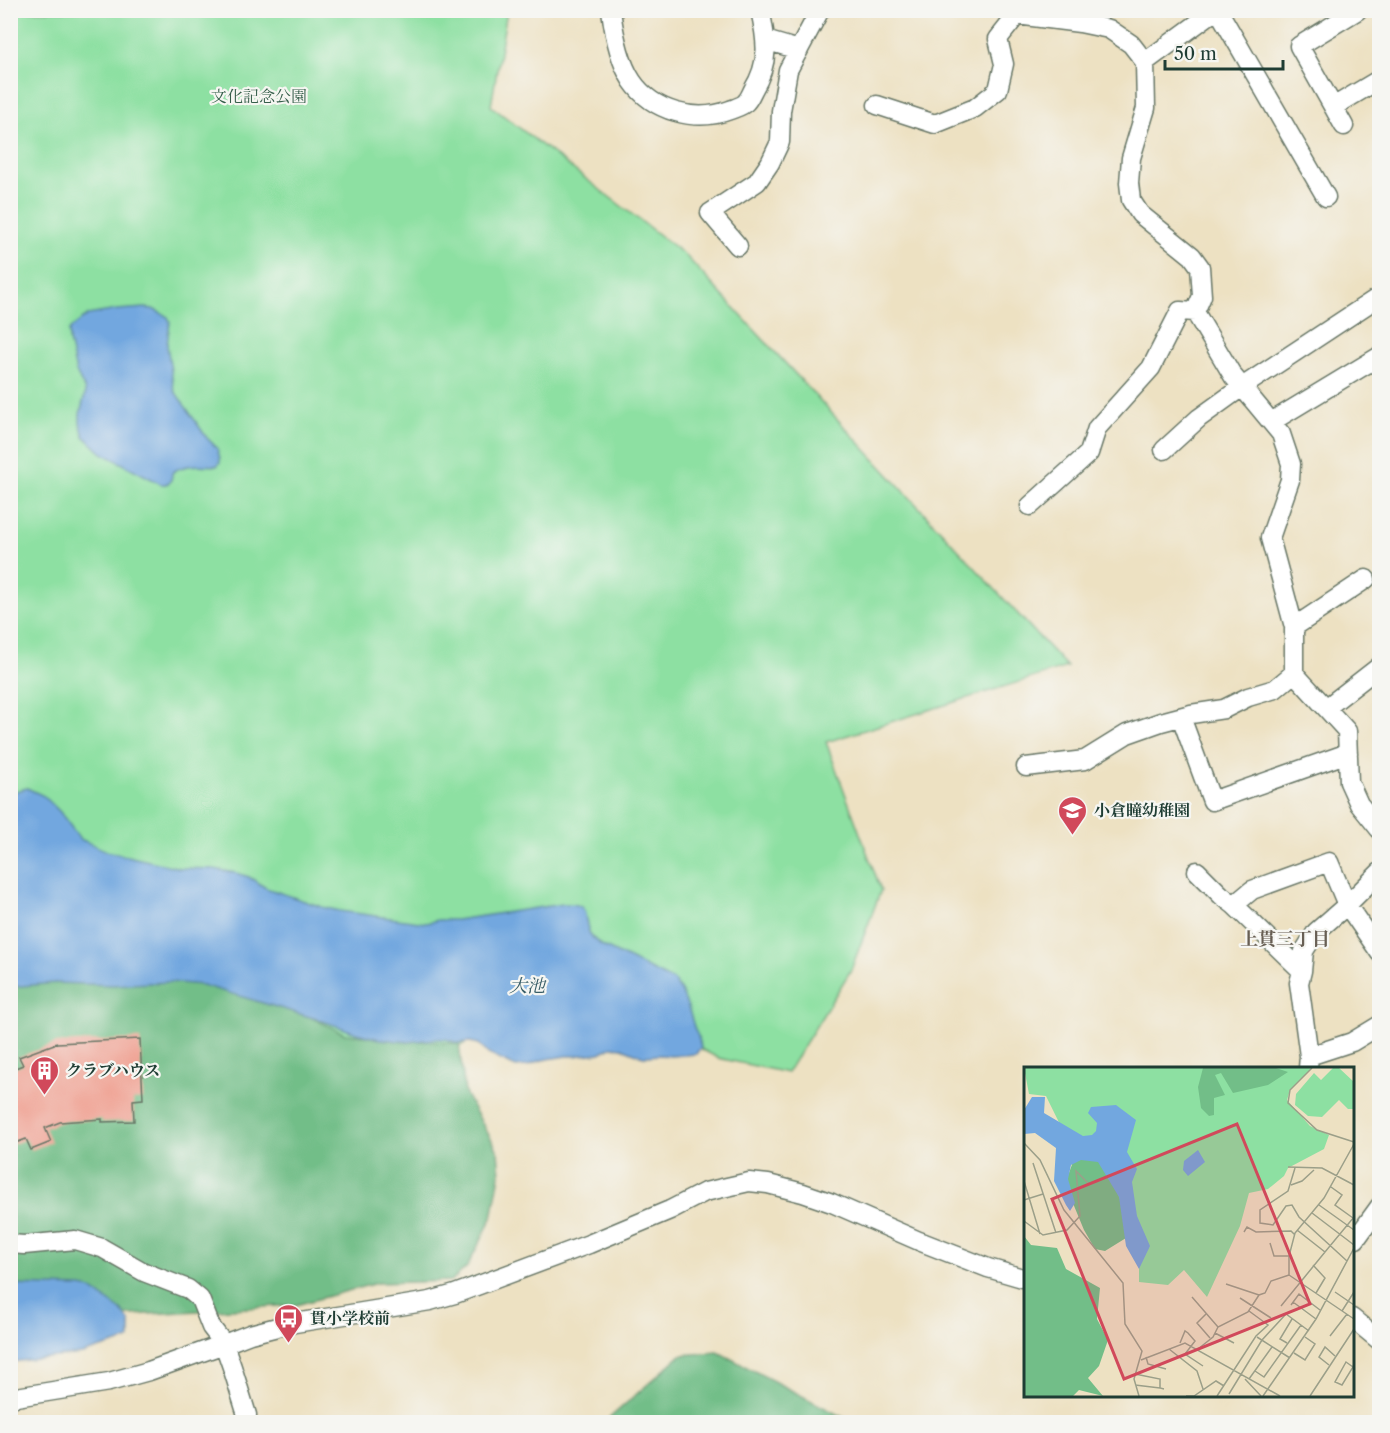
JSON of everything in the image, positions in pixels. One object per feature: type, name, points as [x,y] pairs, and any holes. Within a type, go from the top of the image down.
[{"type":"street","points":[[611,10],[620,55],[632,81],[651,101],[684,114],[701,116],[719,114],[745,104],[760,80],[766,60],[765,34],[760,10]]},
{"type":"street","points":[[738,246],[710,213],[757,182],[770,164],[780,142],[781,111],[788,70],[820,10]]},
{"type":"street","points":[[1145,62],[1217,10],[1326,197]]},
{"type":"street","points":[[1344,126],[1299,46],[1358,10]]},
{"type":"street","points":[[877,105],[935,124],[975,108],[998,90],[1004,64],[998,39],[1014,13],[1109,29],[1131,44],[1145,62],[1146,108],[1131,158],[1129,183],[1131,200],[1140,214],[1192,256],[1200,267],[1202,296],[1195,312]]},
{"type":"street","points":[[765,40],[799,50]]},
{"type":"street","points":[[1333,106],[1380,79]]},
{"type":"street","points":[[1164,450],[1199,418],[1242,387],[1380,296]]},
{"type":"street","points":[[1030,506],[1089,453],[1097,428],[1151,368],[1180,311],[1195,312]]},
{"type":"street","points":[[1195,312],[1233,376],[1281,434],[1291,464],[1290,480],[1270,538],[1294,627],[1294,673],[1347,731],[1348,782],[1359,804],[1380,830]]},
{"type":"street","points":[[1271,422],[1380,357]]},
{"type":"street","points":[[1294,627],[1366,579]]},
{"type":"street","points":[[1326,708],[1380,666]]},
{"type":"street","points":[[1026,767],[1085,759],[1127,734],[1181,717],[1224,709],[1248,697],[1275,689],[1294,673]]},
{"type":"street","points":[[1181,717],[1212,801],[1348,753]]},
{"type":"street","points":[[1234,905],[1252,890],[1329,862],[1347,905],[1380,953]]},
{"type":"street","points":[[1197,871],[1302,971]]},
{"type":"street","points":[[1380,872],[1316,932],[1304,951],[1299,983],[1309,1062],[1352,1042],[1380,1025]]},
{"type":"street","points":[[10,1398],[109,1382],[149,1371],[250,1334],[289,1324],[430,1301],[456,1294],[589,1244],[670,1210],[705,1192],[749,1182],[768,1184],[832,1203],[988,1268],[1024,1278]]},
{"type":"street","points":[[1354,1239],[1380,1206]]},
{"type":"street","points":[[10,1244],[24,1245],[75,1240],[102,1248],[144,1272],[189,1288],[200,1299],[211,1327],[224,1344],[247,1415],[246,1422]]},
{"type":"street","points":[[1354,1319],[1380,1341]]},
{"type":"green space","name":"文化記念公園","points":[[11,11],[507,11],[491,106],[685,255],[1067,667],[826,742],[881,890],[851,970],[787,1073],[718,1058],[630,1012],[483,1032],[339,1119],[11,1248]]},
{"type":"green space","points":[[11,973],[207,977],[290,1007],[345,1034],[459,1044],[465,1093],[498,1151],[500,1175],[492,1218],[467,1267],[451,1281],[377,1283],[296,1305],[49,1320],[11,1313]]},
{"type":"green space","points":[[718,1352],[852,1422],[605,1422],[681,1355]]},
{"type":"water","points":[[153,309],[168,317],[170,322],[167,345],[174,390],[207,438],[217,448],[220,458],[217,466],[193,465],[177,470],[172,473],[170,482],[166,484],[161,484],[102,453],[84,436],[80,414],[85,390],[76,372],[69,340],[71,328],[88,315]]},
{"type":"water","name":"大池","points":[[27,788],[44,796],[60,812],[80,839],[109,852],[180,868],[214,869],[236,873],[249,877],[266,888],[340,911],[426,923],[563,904],[578,905],[584,910],[589,932],[596,941],[674,981],[688,1007],[701,1047],[696,1054],[642,1056],[622,1048],[611,1047],[600,1053],[542,1060],[527,1066],[516,1067],[488,1054],[479,1044],[458,1043],[445,1039],[409,1042],[379,1039],[202,985],[169,982],[113,985],[55,983],[11,987],[11,795]]},
{"type":"water","points":[[11,1285],[91,1289],[121,1310],[130,1322],[130,1339],[82,1354],[11,1362]]},
{"type":"building","name":"クラブハウス","points":[[140,1039],[143,1099],[133,1100],[134,1121],[102,1122],[102,1119],[60,1122],[45,1128],[51,1142],[31,1150],[26,1139],[13,1144],[10,1137],[10,1070],[23,1065],[19,1057],[57,1043]]},
{"type":"place","name":"小倉瞳幼稚園","points":[[1073,836]]},
{"type":"place","name":"クラブハウス","points":[[45,1096]]},
{"type":"place","name":"貫小学校前","points":[[289,1344]]},
{"type":"district","name":"上貫三丁目","points":[[1285,939]]}]
